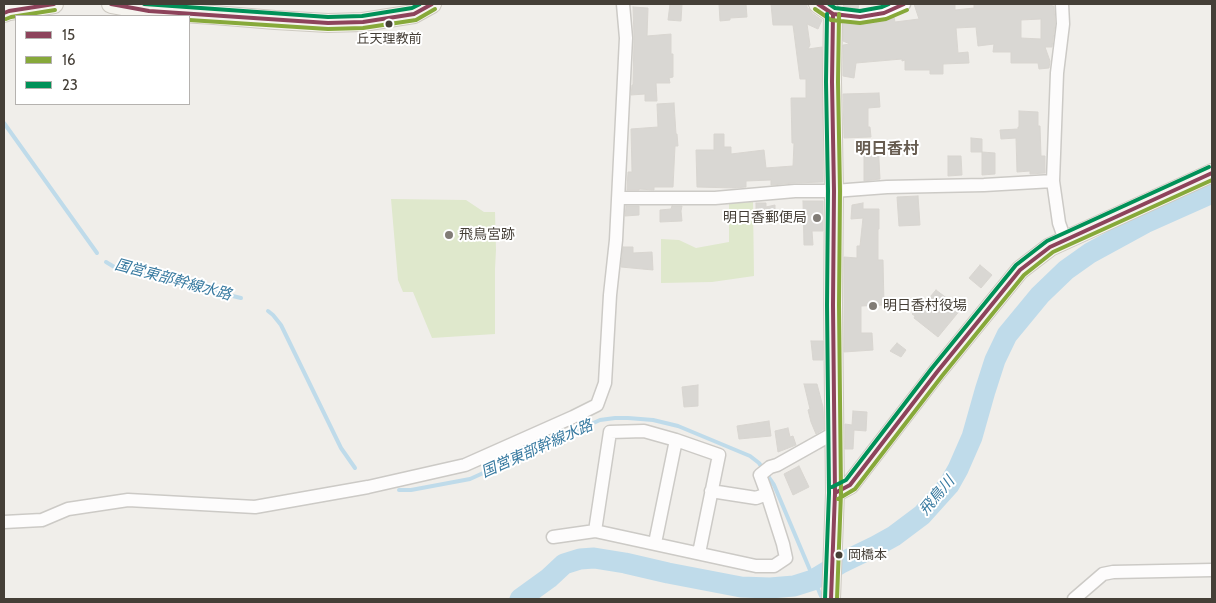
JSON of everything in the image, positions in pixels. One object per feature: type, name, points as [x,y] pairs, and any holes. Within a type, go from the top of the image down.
[{"type":"street","points":[[4,13],[54,4]]},
{"type":"street","points":[[111,4],[149,11],[213,9],[275,20],[320,23],[363,22],[414,14],[432,4]]},
{"type":"street","points":[[4,522],[42,520],[68,509],[128,500],[255,507],[368,488],[465,465],[573,417],[597,404],[605,382],[610,295],[616,240],[626,38],[623,4]]},
{"type":"street","points":[[818,4],[833,14],[860,17],[884,13],[904,4]]},
{"type":"street","points":[[1062,4],[1063,24],[1057,73],[1054,181],[1059,223],[1065,240]]},
{"type":"street","points":[[831,599],[835,494],[832,305],[834,191],[833,14]]},
{"type":"street","points":[[835,494],[850,485],[937,372],[1020,270],[1050,247],[1212,173]]},
{"type":"street","points":[[618,198],[715,198],[887,187],[1054,181]]},
{"type":"street","points":[[595,531],[610,432],[644,431],[718,455],[699,554]]},
{"type":"street","points":[[553,537],[595,531],[756,566],[774,566],[786,558],[768,494],[765,471],[834,434]]},
{"type":"street","points":[[655,544],[676,440]]},
{"type":"street","points":[[711,491],[756,498],[768,494]]},
{"type":"street","points":[[1074,599],[1103,574],[1113,572],[1212,570]]},
{"type":"green space","points":[[391,199],[466,200],[484,212],[495,212],[495,334],[432,338],[413,292],[403,292],[398,280]]},
{"type":"green space","points":[[753,202],[754,276],[712,282],[661,283],[661,239],[679,240],[696,248],[729,242],[729,203]]},
{"type":"building","points":[[670,4],[682,4],[681,21],[668,20]]},
{"type":"building","points":[[719,4],[746,4],[747,17],[730,18],[730,20],[720,21]]},
{"type":"building","points":[[771,4],[807,4],[812,13],[822,20],[818,29],[807,24],[810,45],[808,49],[822,47],[823,182],[771,185],[771,180],[746,181],[746,187],[697,187],[696,150],[714,150],[714,134],[724,134],[724,147],[731,147],[731,154],[764,150],[766,168],[793,166],[794,143],[792,143],[791,98],[806,98],[806,79],[800,79],[793,25],[773,25]]},
{"type":"building","points":[[844,4],[859,4],[858,9],[843,7]]},
{"type":"building","points":[[914,4],[955,4],[955,10],[974,8],[974,4],[1052,4],[1054,6],[1055,24],[1052,47],[1045,47],[1050,61],[1049,68],[1039,69],[1038,63],[1011,63],[1011,52],[993,52],[994,44],[978,46],[976,27],[956,28],[958,53],[968,52],[969,63],[943,64],[943,74],[930,74],[930,70],[905,70],[905,60],[902,61],[902,59],[856,63],[854,78],[843,76],[843,45],[850,44],[843,41],[843,23],[861,25],[886,21],[894,17],[895,22],[919,19]],"holes":[[[1041,19],[1041,39],[1021,38],[1021,20]]]},
{"type":"building","points":[[633,7],[648,8],[647,36],[671,34],[673,77],[669,78],[670,83],[656,83],[657,101],[645,101],[645,94],[631,95],[633,85]]},
{"type":"building","points":[[879,93],[880,107],[868,108],[868,127],[870,127],[871,137],[844,138],[843,94]]},
{"type":"building","points":[[674,103],[678,146],[675,146],[673,187],[654,187],[654,190],[627,190],[628,172],[632,172],[631,129],[658,127],[657,104]]},
{"type":"building","points":[[1019,111],[1038,112],[1041,156],[1045,156],[1045,173],[1030,174],[1030,171],[1017,172],[1016,138],[1001,139],[1000,130],[1018,129]]},
{"type":"building","points":[[971,138],[982,139],[982,152],[971,152]]},
{"type":"building","points":[[878,142],[880,179],[864,181],[864,143]]},
{"type":"building","points":[[982,152],[995,153],[995,174],[982,175]]},
{"type":"building","points":[[948,156],[961,156],[962,175],[948,176]]},
{"type":"building","points":[[918,196],[920,225],[899,226],[897,197]]},
{"type":"building","name":"明日香郵便局","points":[[803,201],[823,201],[823,231],[812,231],[813,245],[804,245]]},
{"type":"building","points":[[756,203],[766,203],[766,207],[775,205],[775,216],[765,216],[765,220],[755,220],[755,215],[746,215],[746,212],[756,210]]},
{"type":"building","points":[[863,203],[863,209],[879,209],[878,260],[883,260],[884,305],[861,306],[861,333],[872,333],[873,350],[844,352],[844,257],[857,258],[857,246],[860,246],[863,218],[851,219],[852,205]]},
{"type":"building","points":[[626,206],[639,206],[639,215],[625,216]]},
{"type":"building","points":[[672,206],[682,206],[682,221],[660,222],[660,210],[671,209]]},
{"type":"building","points":[[623,247],[633,247],[633,253],[652,252],[653,270],[621,267]]},
{"type":"building","points":[[980,265],[992,275],[981,288],[969,278]]},
{"type":"building","points":[[936,290],[961,309],[938,337],[914,318],[915,316],[912,314]]},
{"type":"building","points":[[811,341],[823,341],[823,360],[813,360]]},
{"type":"building","points":[[897,343],[906,350],[901,357],[890,351]]},
{"type":"building","points":[[804,384],[817,384],[823,407],[824,429],[816,434],[808,410],[810,409]]},
{"type":"building","points":[[698,385],[698,406],[684,407],[682,387]]},
{"type":"building","points":[[853,411],[867,412],[866,431],[854,430],[853,449],[845,449],[845,424],[852,425]]},
{"type":"building","points":[[769,421],[771,436],[739,439],[737,426]]},
{"type":"building","points":[[788,428],[790,437],[793,436],[796,445],[778,452],[775,431]]},
{"type":"building","points":[[799,466],[809,487],[793,495],[784,474]]},
{"type":"waterway","name":"国営東部幹線水路","points":[[4,123],[97,253]]},
{"type":"waterway","name":"飛鳥川","points":[[520,599],[549,578],[564,564],[580,559],[594,558],[741,587],[770,588],[794,586],[813,580],[841,563],[894,536],[922,515],[949,485],[972,437],[995,360],[1007,335],[1040,295],[1066,270],[1090,253],[1145,223],[1212,193]]},
{"type":"waterway","name":"国営東部幹線水路","points":[[106,262],[116,268],[241,298]]},
{"type":"waterway","name":"国営東部幹線水路","points":[[268,311],[281,325],[341,448],[355,468]]},
{"type":"waterway","name":"国営東部幹線水路","points":[[399,490],[411,490],[470,479],[600,420],[628,418],[653,420],[678,426],[750,456],[759,463],[774,485],[821,596]]},
{"type":"transit line","name":"15","points":[[4,13],[54,4]]},
{"type":"transit line","name":"15","points":[[111,4],[149,11],[328,23],[363,22],[414,14],[432,4]]},
{"type":"transit line","name":"23","points":[[144,4],[328,17],[362,16],[412,8],[420,4]]},
{"type":"transit line","name":"15","points":[[818,4],[833,14],[860,17],[884,13],[904,4]]},
{"type":"transit line","name":"23","points":[[829,4],[835,8],[860,11],[889,4]]},
{"type":"transit line","name":"16","points":[[190,20],[328,29],[363,28],[416,20],[435,9]]},
{"type":"transit line","name":"16","points":[[815,9],[831,20],[860,23],[886,19],[907,10]]},
{"type":"transit line","name":"16","points":[[24,15],[55,10]]},
{"type":"transit line","name":"23","points":[[825,599],[829,493],[827,14]]},
{"type":"transit line","name":"15","points":[[831,599],[835,493],[833,14]]},
{"type":"transit line","name":"16","points":[[837,599],[841,493],[839,14]]},
{"type":"transit line","name":"16","points":[[6,19],[15,16]]},
{"type":"transit line","name":"23","points":[[832,487],[846,480],[932,368],[1016,265],[1047,241],[1209,167]]},
{"type":"transit line","name":"15","points":[[835,493],[850,485],[937,372],[1020,270],[1050,247],[1212,173]]},
{"type":"transit line","name":"16","points":[[838,499],[855,489],[942,376],[1024,275],[1053,252],[1212,180]]},
{"type":"place","name":"丘天理教前","points":[[389,24]]},
{"type":"place","name":"明日香郵便局","points":[[817,218]]},
{"type":"place","name":"飛鳥宮跡","points":[[449,235]]},
{"type":"place","name":"明日香村役場","points":[[873,306]]},
{"type":"place","name":"岡橋本","points":[[839,555]]},
{"type":"district","name":"明日香村","points":[[887,149]]}]
